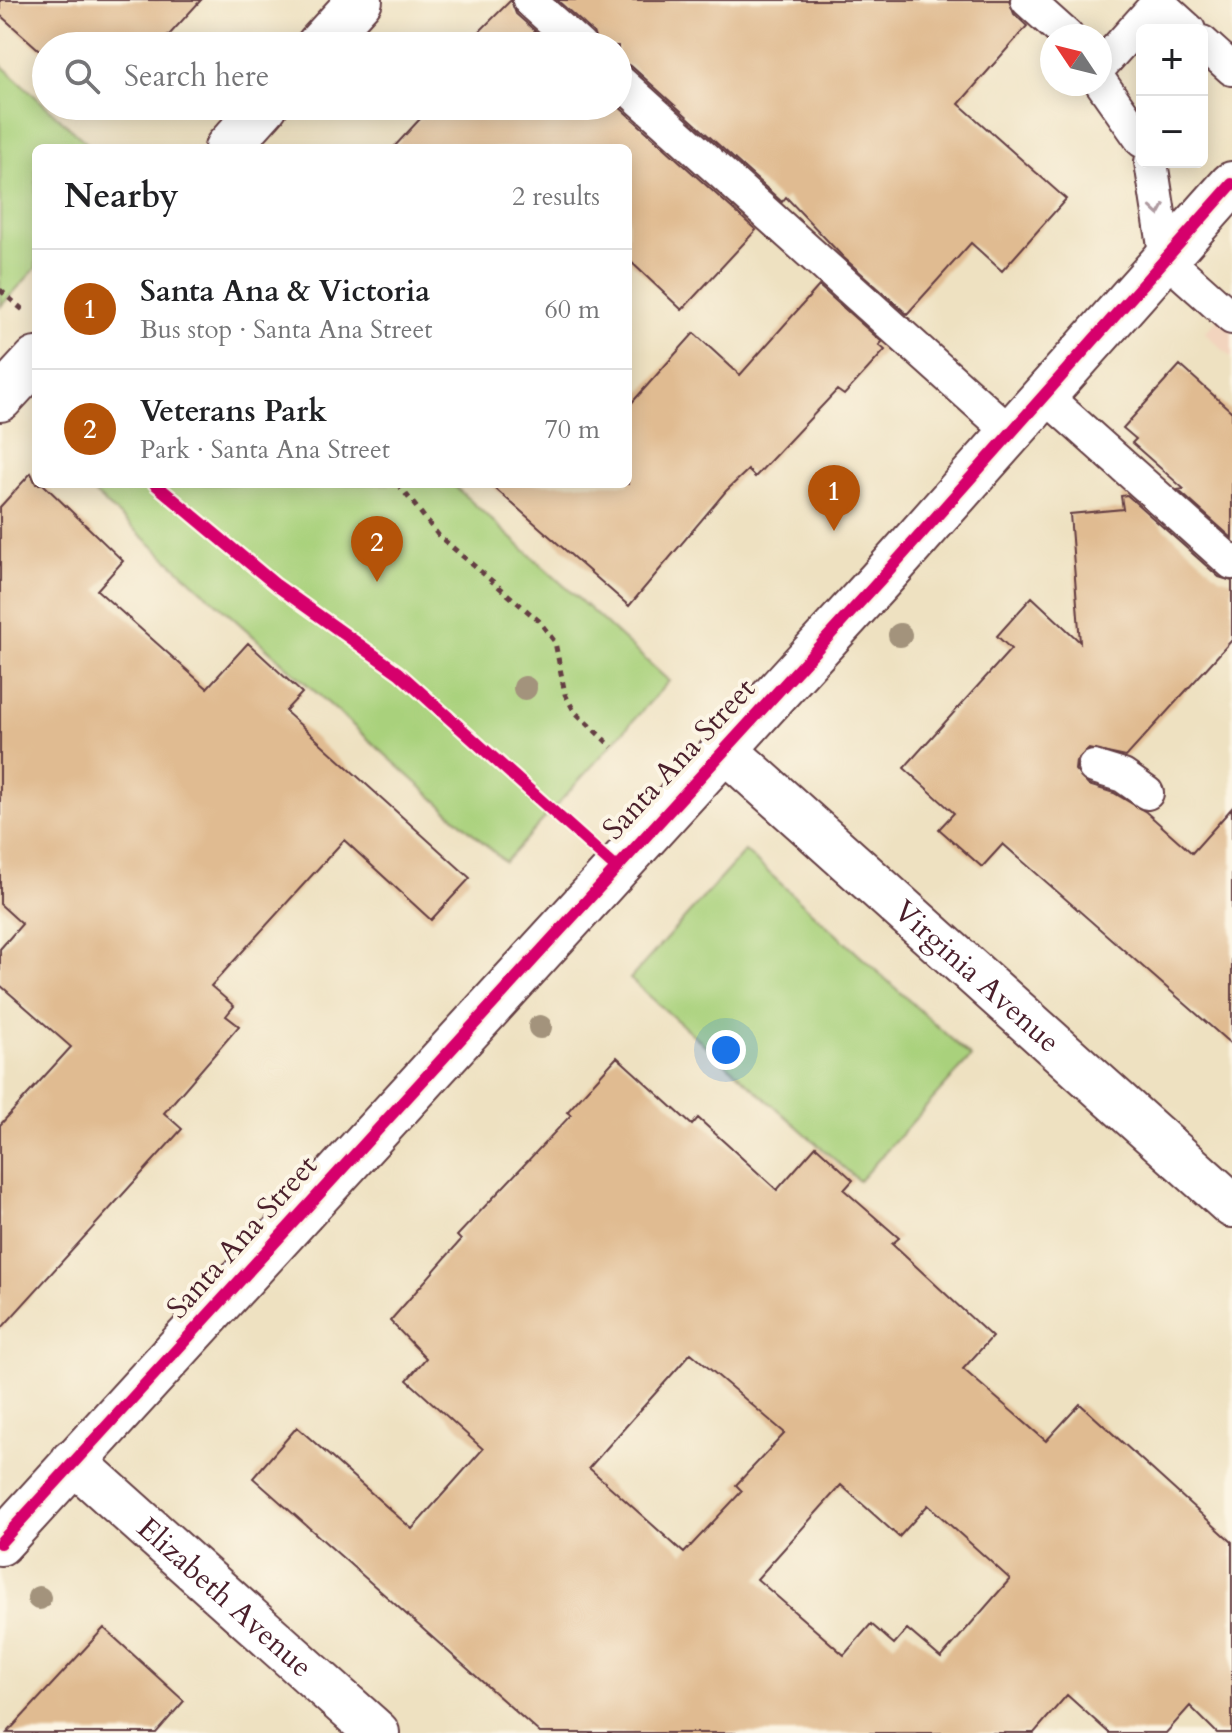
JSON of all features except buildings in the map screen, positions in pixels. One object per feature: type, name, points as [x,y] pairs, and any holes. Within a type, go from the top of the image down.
[{"type":"street","points":[[331,32],[360,0]]},
{"type":"street","points":[[231,144],[252,120]]},
{"type":"street","name":"Santa Ana Street","points":[[0,1543],[1045,396],[1232,184]]},
{"type":"street","points":[[0,399],[32,364]]},
{"type":"street","name":"Virginia Avenue","points":[[724,749],[1232,1205]]},
{"type":"street","name":"Elizabeth Avenue","points":[[73,1461],[377,1733]]},
{"type":"lane","points":[[529,0],[564,32]]},
{"type":"lane","points":[[1027,0],[1054,24]]},
{"type":"lane","points":[[1112,54],[1159,1],[1183,24]]},
{"type":"lane","points":[[1208,47],[1232,69]]},
{"type":"lane","points":[[632,93],[1011,433]]},
{"type":"lane","points":[[1110,96],[1136,132]]},
{"type":"lane","points":[[1152,168],[1166,259],[1232,318]]},
{"type":"lane","points":[[1045,396],[1232,563]]},
{"type":"lane","points":[[1094,767],[1123,776],[1147,793]]},
{"type":"path","points":[[0,290],[24,311]]},
{"type":"path","points":[[401,488],[439,536],[539,621],[555,642],[565,694],[574,711],[612,747]]},
{"type":"shaded area","points":[[1232,303],[1232,358],[1205,333]]},
{"type":"green space","points":[[0,64],[32,93],[32,120],[61,120],[88,144],[32,144],[32,272],[0,307]]},
{"type":"green space","points":[[88,488],[456,488],[669,681],[505,862]]},
{"type":"green space","points":[[745,851],[971,1057],[859,1181],[630,979]]},
{"type":"cycle path","points":[[0,1543],[880,580],[1232,184]]},
{"type":"cycle path","points":[[160,488],[276,585],[399,673],[615,867]]},
{"type":"place","name":"Santa Ana & Victoria","points":[[834,531]]},
{"type":"place","name":"Veterans Park","points":[[377,582]]}]
